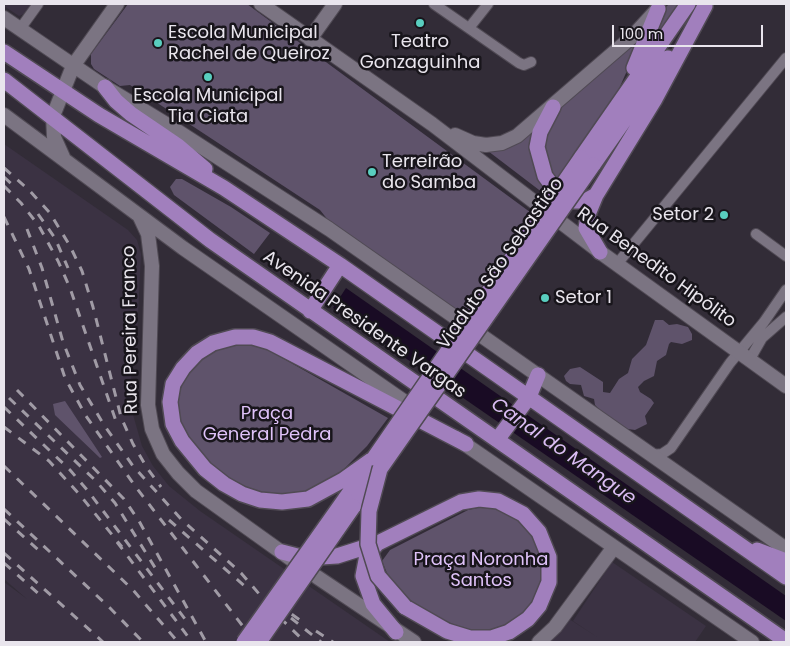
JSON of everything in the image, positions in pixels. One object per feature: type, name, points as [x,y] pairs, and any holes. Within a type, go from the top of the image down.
[{"type":"main road","points":[[64,160],[54,137],[53,116],[73,66],[117,4]]},
{"type":"main road","name":"Rua Benedito Hipólito","points":[[261,4],[432,124],[600,252],[786,386]]},
{"type":"main road","points":[[310,39],[335,4]]},
{"type":"main road","points":[[617,103],[688,4]]},
{"type":"main road","points":[[587,161],[706,5]]},
{"type":"main road","points":[[600,252],[586,228],[586,219],[596,195],[655,100],[706,5]]},
{"type":"main road","points":[[587,161],[639,57],[660,6]]},
{"type":"main road","points":[[432,124],[473,143],[502,143],[517,136],[553,107],[633,36],[660,6]]},
{"type":"main road","points":[[4,18],[105,87],[172,127],[329,229],[786,549]]},
{"type":"main road","name":"Avenida Presidente Vargas","points":[[4,52],[63,92],[224,188],[340,266],[526,403],[741,544],[786,578]]},
{"type":"main road","name":"Avenida Presidente Vargas","points":[[4,80],[53,116],[210,240],[310,311],[501,435],[786,641]]},
{"type":"main road","points":[[105,87],[116,102],[178,146],[224,188]]},
{"type":"main road","points":[[553,107],[540,132],[537,147],[545,176],[556,191],[574,201],[585,201],[596,195]]},
{"type":"main road","points":[[4,115],[140,216],[752,642]]},
{"type":"main road","name":"Viaduto São Sebastião","points":[[349,503],[587,161]]},
{"type":"main road","name":"Rua Pereira Franco","points":[[140,216],[148,234],[152,266],[148,404],[152,429],[163,454],[190,485],[225,513],[287,556]]},
{"type":"main road","points":[[310,311],[340,266]]},
{"type":"main road","points":[[377,464],[308,499],[282,502],[260,500],[224,484],[205,470],[187,449],[173,424],[170,402],[173,384],[183,368],[197,353],[213,343],[235,337],[253,337],[270,342],[466,444]]},
{"type":"main road","points":[[501,435],[526,403],[538,375]]},
{"type":"main road","points":[[287,556],[319,559],[337,556],[378,543],[462,502],[479,499],[498,501],[523,514],[539,532],[549,557],[549,582],[539,606],[528,619],[509,632],[491,638],[470,638],[447,631],[405,607],[378,576],[368,544],[369,511],[377,464]]},
{"type":"main road","points":[[244,642],[349,503]]},
{"type":"main road","points":[[259,642],[349,503]]},
{"type":"main road","points":[[378,543],[367,555],[363,576],[373,604],[396,632]]},
{"type":"main road","points":[[741,544],[786,561]]},
{"type":"main road","points":[[539,642],[555,627],[614,546]]},
{"type":"main road","points":[[316,577],[396,632],[414,642]]},
{"type":"street","points":[[20,29],[38,4]]},
{"type":"street","points":[[434,4],[519,63],[524,65],[531,62]]},
{"type":"street","points":[[469,28],[488,4]]},
{"type":"street","points":[[617,264],[786,58]]},
{"type":"street","points":[[756,234],[786,256]]},
{"type":"street","points":[[650,455],[662,454],[671,448],[744,355],[786,290]]},
{"type":"street","points":[[744,355],[786,317]]},
{"type":"shaded area","points":[[4,4],[32,4],[24,14],[19,16],[4,6]]},
{"type":"shaded area","points":[[4,144],[128,230],[137,240],[141,254],[136,357],[131,362],[132,411],[142,446],[153,466],[169,486],[200,511],[390,642],[4,642],[4,582],[27,599],[4,579]]},
{"type":"shaded area","points":[[612,562],[706,626],[695,642],[546,642],[566,617],[597,637],[573,621]]},
{"type":"green space","points":[[128,4],[247,4],[534,215],[464,315],[332,225],[320,210],[130,85],[120,86],[94,69],[91,64],[91,54]]},
{"type":"green space","points":[[669,4],[679,4],[651,46],[666,7]]},
{"type":"green space","points":[[642,37],[618,91],[557,181],[551,171],[544,147],[546,133],[560,108]]},
{"type":"green space","points":[[532,132],[532,160],[538,177],[549,192],[547,196],[488,151],[505,149]]},
{"type":"green space","points":[[176,179],[182,179],[231,207],[270,233],[254,254],[174,195],[170,187]]},
{"type":"green space","points":[[655,320],[663,320],[669,325],[677,324],[688,327],[692,334],[692,340],[682,344],[671,342],[666,355],[657,361],[654,376],[644,381],[638,387],[640,392],[654,403],[645,416],[647,424],[635,430],[621,428],[595,405],[594,399],[584,396],[581,385],[570,384],[564,376],[570,369],[580,367],[603,382],[603,392],[610,393],[619,379],[628,373],[632,359],[646,345]]},
{"type":"green space","name":"Praça General Pedra","points":[[235,343],[263,347],[388,418],[367,446],[344,469],[322,486],[301,493],[277,494],[257,492],[232,480],[208,461],[187,437],[179,420],[178,399],[183,381],[195,365],[210,352]]},
{"type":"green space","points":[[65,401],[102,457],[100,458],[55,415],[53,404]]},
{"type":"green space","name":"Praça Noronha Santos","points":[[486,506],[504,511],[519,521],[530,532],[541,556],[542,571],[540,583],[533,600],[523,613],[509,623],[495,629],[476,631],[457,626],[429,613],[405,597],[389,578],[382,561],[390,550],[468,510]]},
{"type":"water","name":"Canal do Mangue","points":[[346,288],[786,596],[786,621],[333,308]]},
{"type":"railway","points":[[4,168],[29,190],[50,213],[70,246],[82,271],[93,307],[121,417],[133,444],[161,487]]},
{"type":"railway","points":[[4,177],[17,189]]},
{"type":"railway","points":[[4,186],[21,203],[39,226],[58,261],[70,288],[118,427]]},
{"type":"railway","points":[[38,214],[55,238],[68,268]]},
{"type":"railway","points":[[4,217],[29,269],[65,378],[86,416],[135,486],[255,642]]},
{"type":"railway","points":[[27,229],[42,268],[63,342],[80,385],[104,425],[133,466],[181,519],[241,573],[273,610]]},
{"type":"railway","points":[[17,390],[124,499],[139,521],[206,642]]},
{"type":"railway","points":[[9,398],[96,481],[115,503],[159,574]]},
{"type":"railway","points":[[4,407],[70,470],[88,491],[188,623]]},
{"type":"railway","points":[[4,427],[49,461],[80,495],[122,547]]},
{"type":"railway","points":[[4,466],[133,590],[178,642]]},
{"type":"railway","points":[[4,509],[110,608],[143,642]]},
{"type":"railway","points":[[4,519],[44,555]]},
{"type":"railway","points":[[169,520],[248,589]]},
{"type":"railway","points":[[117,542],[192,642]]},
{"type":"railway","points":[[4,553],[103,642]]},
{"type":"railway","points":[[4,563],[41,596]]},
{"type":"railway","points":[[277,604],[300,620]]},
{"type":"railway","points":[[267,605],[305,642]]},
{"type":"railway","points":[[291,618],[321,642]]},
{"type":"railway","points":[[316,631],[333,642]]},
{"type":"place","name":"Teatro Gonzaguinha","points":[[420,23]]},
{"type":"place","name":"Escola Municipal Rachel de Queiroz","points":[[158,43]]},
{"type":"place","name":"Escola Municipal Tia Ciata","points":[[208,77]]},
{"type":"place","name":"Terreirão do Samba","points":[[372,172]]},
{"type":"place","name":"Setor 2","points":[[724,215]]},
{"type":"place","name":"Setor 1","points":[[545,298]]}]
